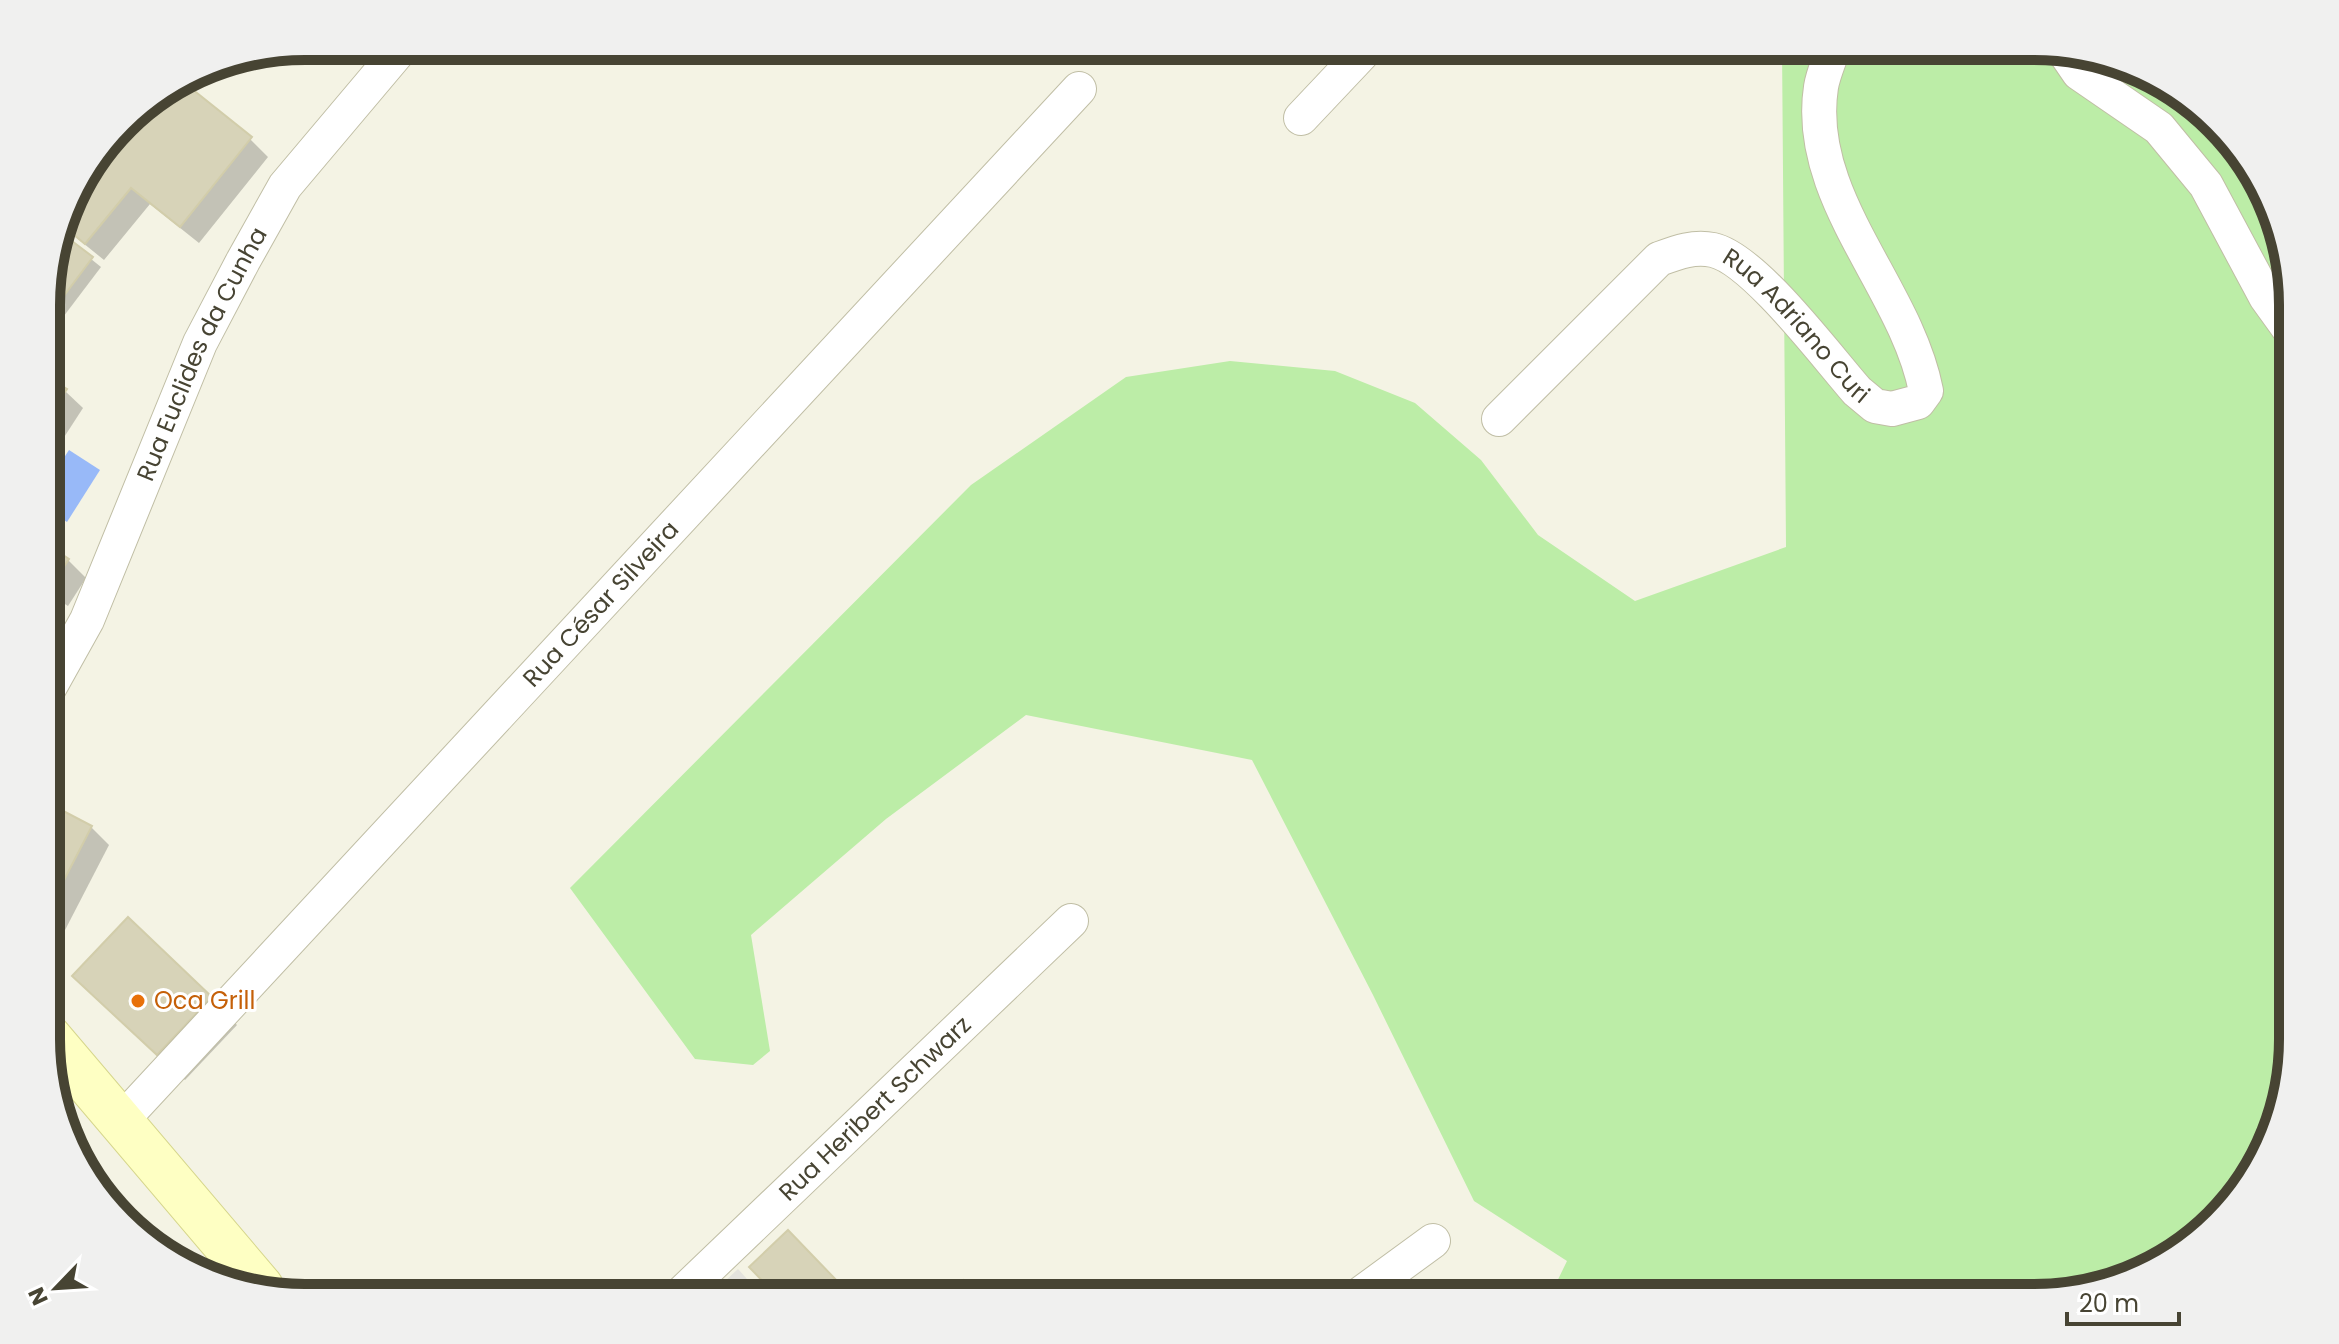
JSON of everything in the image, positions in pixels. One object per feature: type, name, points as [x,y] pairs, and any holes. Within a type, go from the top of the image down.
[{"type":"main road","points":[[61,1050],[254,1278]]},
{"type":"street","points":[[1301,118],[1355,60]]},
{"type":"street","name":"Rua Adriano Curi","points":[[1499,419],[1659,259],[1689,248],[1715,250],[1754,272],[1857,391],[1875,406],[1892,409],[1918,402],[1926,391],[1913,345],[1833,186],[1820,135],[1821,87],[1830,60]]},
{"type":"street","name":"Rua Euclides da Cunha","points":[[60,668],[87,620],[200,343],[243,261],[285,186],[390,61]]},
{"type":"street","points":[[2072,63],[2079,73],[2159,128],[2206,185],[2278,314]]},
{"type":"street","name":"Rua César Silveira","points":[[122,1120],[1079,89]]},
{"type":"street","name":"Rua Heribert Schwarz","points":[[692,1284],[1071,921]]},
{"type":"street","points":[[1375,1283],[1433,1241]]},
{"type":"green space","points":[[1782,60],[2034,60],[2098,68],[2157,93],[2183,111],[2218,143],[2238,169],[2266,226],[2278,289],[2278,1055],[2271,1103],[2246,1162],[2207,1212],[2157,1251],[2098,1276],[2050,1283],[1556,1283],[1567,1261],[1474,1201],[1373,995],[1252,760],[1026,715],[886,819],[751,935],[770,1051],[753,1065],[695,1059],[570,888],[971,485],[1126,377],[1230,361],[1335,371],[1415,403],[1481,460],[1538,535],[1635,601],[1786,547]]},
{"type":"shaded area","points":[[738,1269],[751,1284],[722,1284]]},
{"type":"water","points":[[69,450],[100,470],[67,522],[60,518],[60,464]]},
{"type":"building","points":[[191,88],[252,137],[180,227],[131,188],[85,244],[71,232],[93,182],[121,143],[143,121],[182,93]]},
{"type":"building","points":[[69,239],[93,257],[60,301]]},
{"type":"building","points":[[60,385],[67,389],[60,399]]},
{"type":"building","points":[[60,553],[69,559],[60,572]]},
{"type":"building","points":[[60,809],[92,826],[60,888]]},
{"type":"building","points":[[128,917],[212,997],[157,1055],[72,976]]},
{"type":"building","points":[[788,1230],[840,1284],[765,1284],[749,1267]]},
{"type":"place","name":"Oca Grill","points":[[138,1001]]}]
